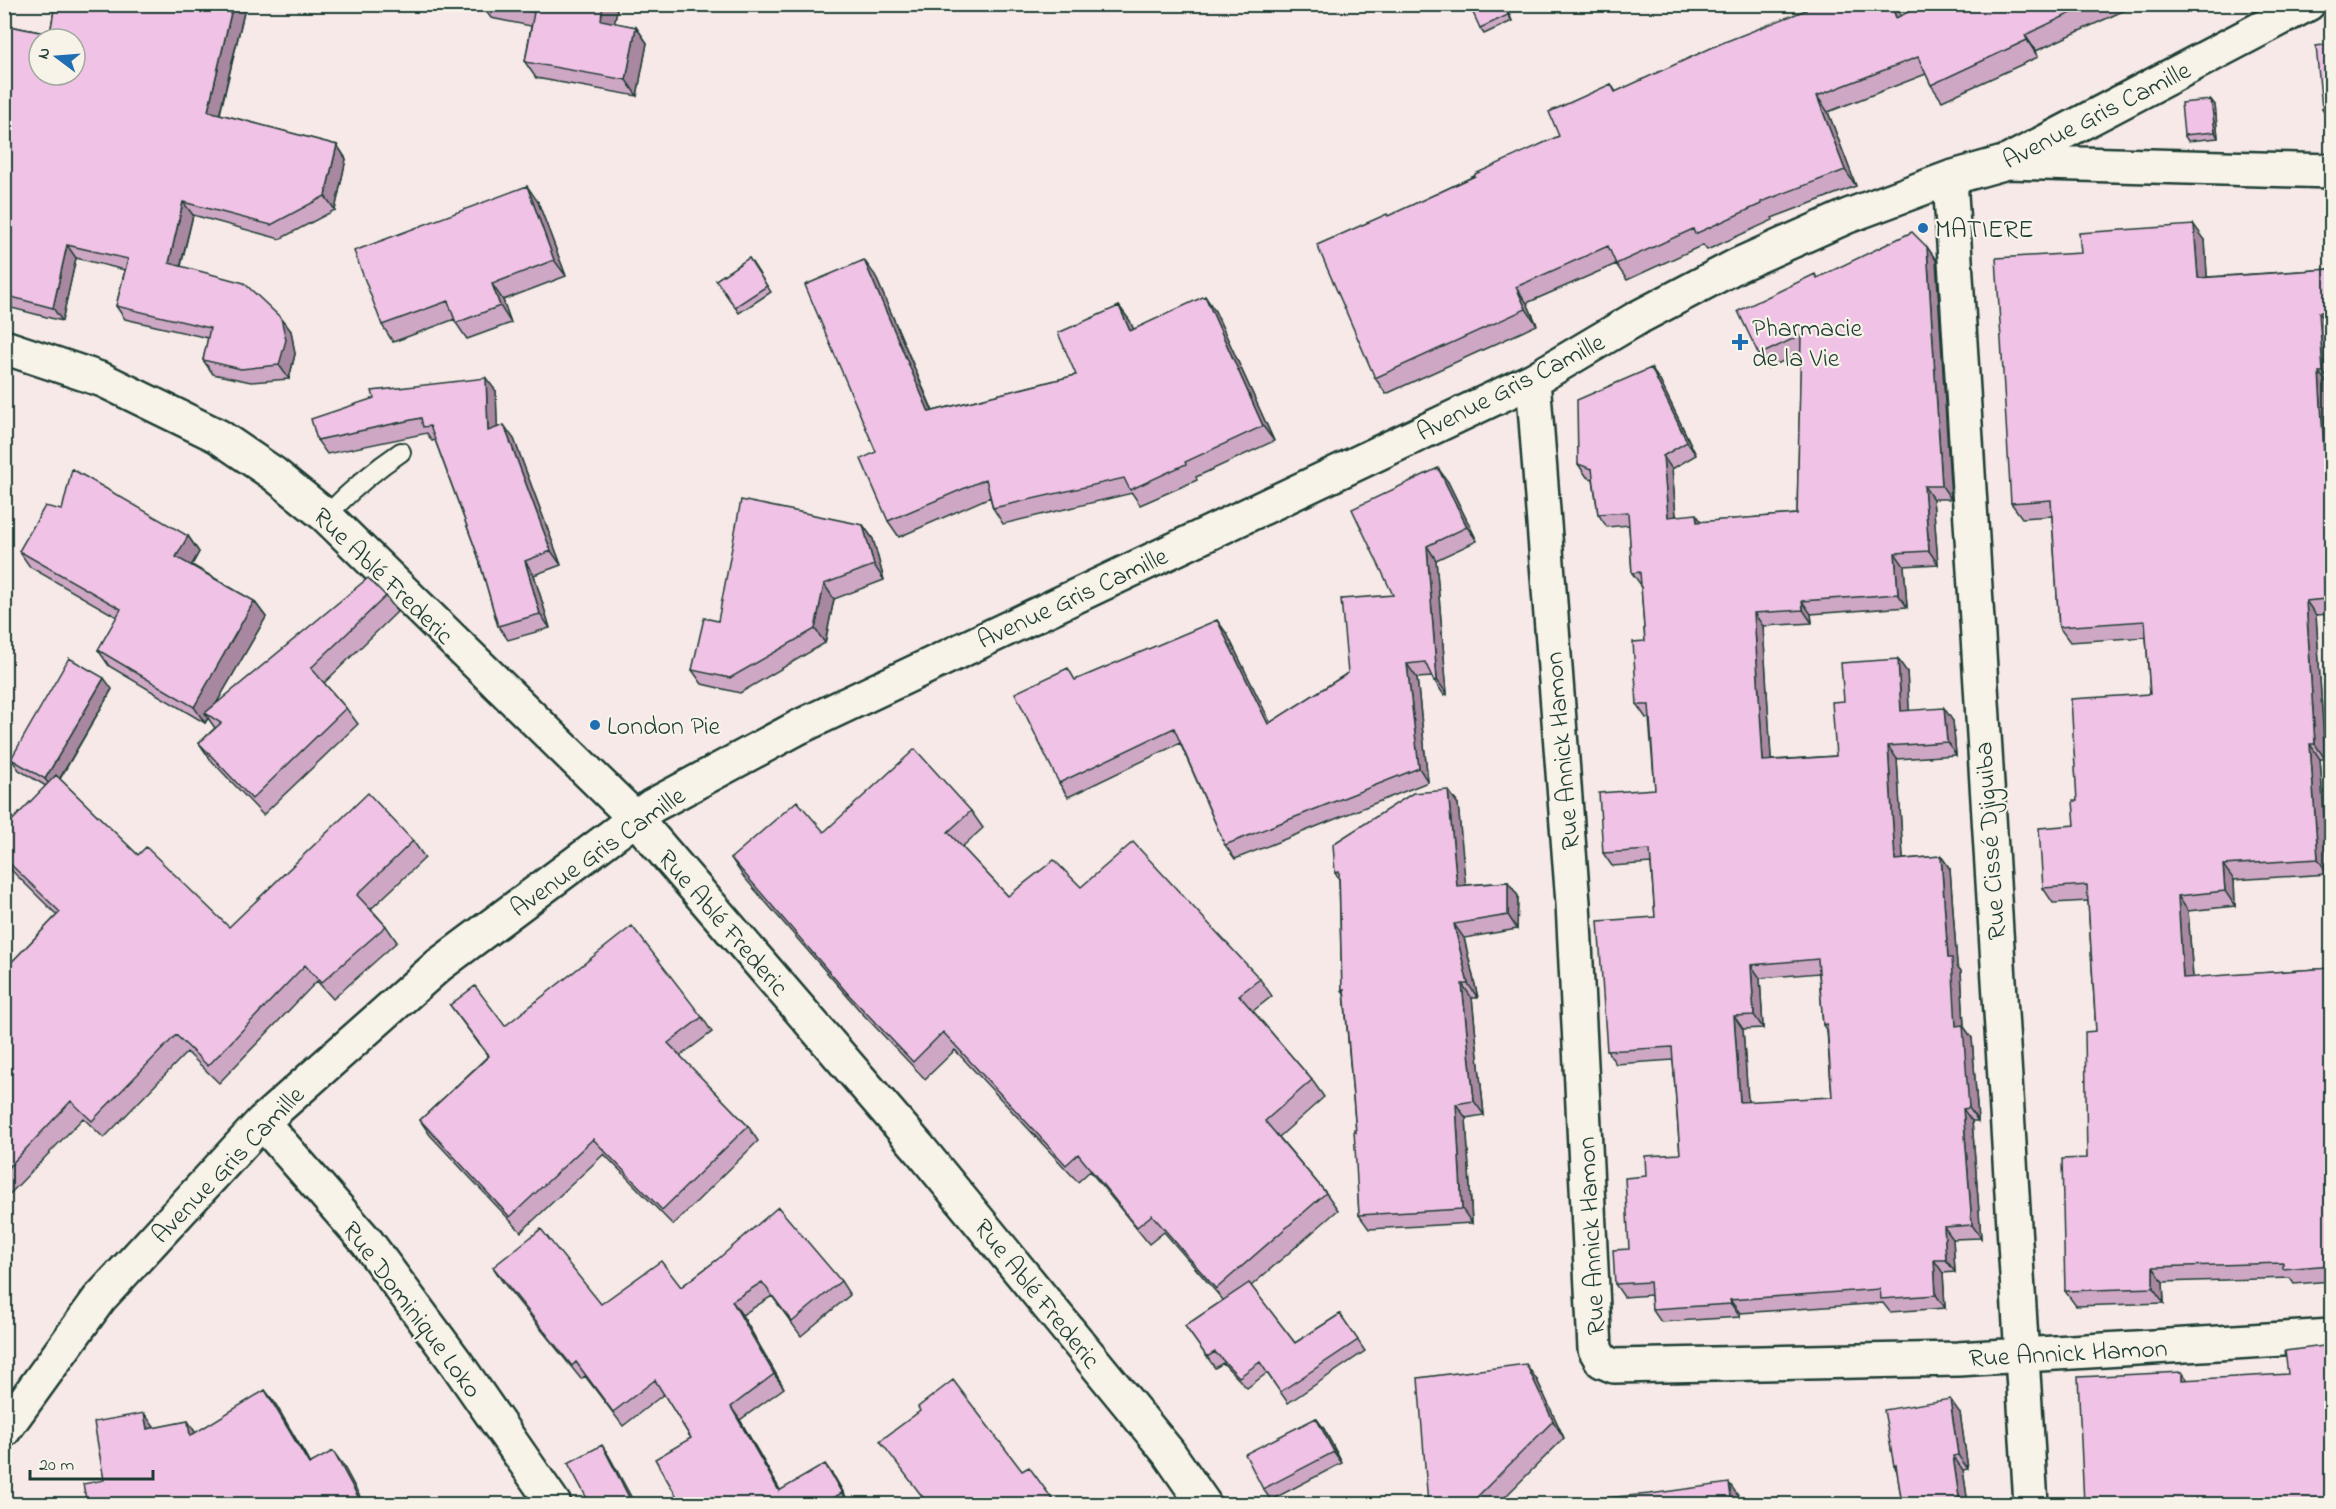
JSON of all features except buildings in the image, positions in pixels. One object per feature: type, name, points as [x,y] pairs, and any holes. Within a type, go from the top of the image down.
[{"type":"street","name":"Avenue Gris Camille","points":[[4,1430],[99,1299],[262,1122],[439,965],[651,806],[799,727],[1533,381],[1639,317],[1738,265],[1848,216],[1950,178],[2007,162],[2308,4]]},
{"type":"street","points":[[2007,162],[2331,171]]},
{"type":"street","name":"Rue Cissé Djiguiba","points":[[1950,178],[1983,760],[2031,1504]]},
{"type":"street","name":"Rue Ablé Frederic","points":[[4,347],[103,380],[218,436],[274,474],[326,516],[635,818],[919,1148],[1168,1452],[1204,1504]]},
{"type":"street","name":"Rue Annick Hamon","points":[[1533,381],[1574,903],[1595,1349],[1602,1361],[1614,1366],[1958,1359],[2331,1336]]},
{"type":"street","name":"Rue Dominique Loko","points":[[262,1122],[367,1242],[457,1364],[554,1504]]},
{"type":"lane","points":[[326,516],[367,478],[401,452]]},
{"type":"place","name":"MATIERE","points":[[1923,228]]},
{"type":"place","name":"Pharmacie de la Vie","points":[[1740,342]]},
{"type":"place","name":"London Pie","points":[[595,725]]}]
